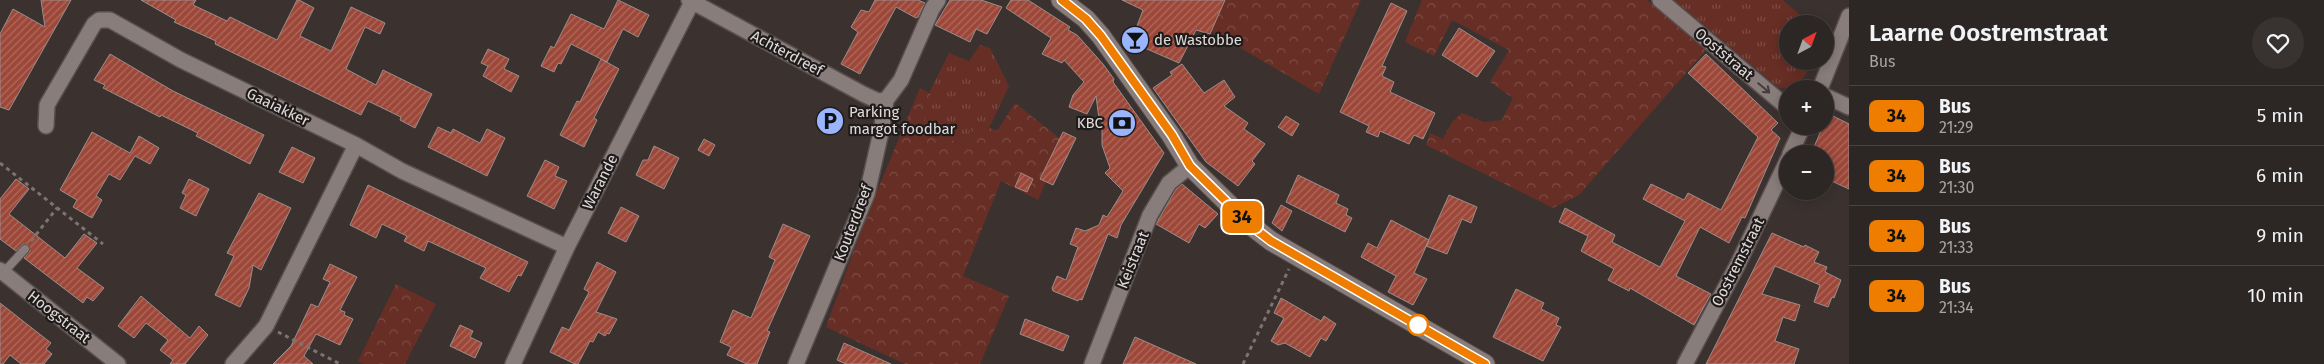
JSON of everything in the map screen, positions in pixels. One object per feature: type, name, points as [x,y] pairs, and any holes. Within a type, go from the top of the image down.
[{"type":"street","name":"Kouterdreef","points":[[796,364],[867,194],[886,100],[901,80],[932,9],[938,0]]},
{"type":"street","points":[[1062,0],[1086,19],[1101,36],[1172,135],[1190,166],[1249,224],[1271,241],[1485,364]]},
{"type":"street","name":"Ooststraat","points":[[1660,0],[1779,100]]},
{"type":"street","name":"Achterdreef","points":[[690,1],[862,94],[878,101],[886,100]]},
{"type":"street","name":"Warande","points":[[513,364],[567,247],[690,1]]},
{"type":"street","points":[[1824,80],[1849,16]]},
{"type":"street","name":"Gaaiakker","points":[[46,126],[47,105],[94,24],[99,20],[110,20],[180,60],[402,170],[567,247]]},
{"type":"street","points":[[1834,100],[1849,107]]},
{"type":"street","points":[[233,364],[266,326],[356,146]]},
{"type":"street","name":"Keistraat","points":[[1092,364],[1150,215],[1168,183],[1190,166]]},
{"type":"street","name":"Oostremstraat","points":[[1685,364],[1738,264],[1779,178]]},
{"type":"street","name":"Hoogstraat","points":[[2,272],[118,364]]},
{"type":"lane","points":[[2,272],[25,249]]},
{"type":"path","points":[[0,163],[103,244]]},
{"type":"path","points":[[25,249],[57,208]]},
{"type":"path","points":[[1243,364],[1294,254]]},
{"type":"path","points":[[266,326],[340,364]]},
{"type":"green space","points":[[1203,0],[1361,0],[1319,94],[1196,22]]},
{"type":"green space","points":[[1422,0],[1647,0],[1706,50],[1579,195],[1553,208],[1426,145],[1430,133],[1443,139],[1452,122],[1462,113],[1484,122],[1502,120],[1513,98],[1490,82],[1509,50],[1452,20],[1434,56],[1405,42]]},
{"type":"green space","points":[[1674,0],[1783,0],[1800,15],[1779,15],[1779,70],[1808,70],[1801,80],[1779,80],[1779,88]]},
{"type":"green space","points":[[980,45],[990,48],[1009,86],[989,128],[974,121],[964,146],[921,126],[934,96],[929,93],[949,53],[969,61]]},
{"type":"green space","points":[[920,88],[934,96],[922,126],[964,146],[974,121],[997,131],[1015,103],[1063,141],[1038,200],[1001,181],[963,276],[1009,296],[980,364],[905,364],[826,327],[865,220]]},
{"type":"green space","points":[[396,284],[436,304],[405,364],[364,364],[358,361]]},
{"type":"building","points":[[41,0],[71,0],[9,110],[0,107],[0,34],[13,9],[45,27]]},
{"type":"building","points":[[141,0],[196,0],[193,5],[227,21],[230,17],[277,40],[297,0],[299,0],[314,8],[300,36],[331,51],[351,7],[385,23],[380,34],[365,27],[346,69],[376,85],[383,70],[432,94],[415,128],[400,120],[401,117],[368,101],[361,115],[215,44],[216,41],[174,22],[176,20]]},
{"type":"building","points":[[618,0],[649,15],[638,37],[623,29],[607,62],[571,44],[561,64],[558,63],[554,72],[541,66],[551,46],[554,48],[571,14],[604,29]]},
{"type":"building","points":[[875,0],[918,0],[925,3],[916,18],[896,7],[860,74],[841,64],[858,32],[851,27],[861,10],[869,12]]},
{"type":"building","points":[[950,0],[981,0],[1002,7],[987,34],[976,29],[970,42],[935,25]]},
{"type":"building","points":[[1011,0],[1028,0],[1070,27],[1068,30],[1077,35],[1103,64],[1114,79],[1113,82],[1164,153],[1121,225],[1117,238],[1108,234],[1082,300],[1079,299],[1078,301],[1053,291],[1052,288],[1057,276],[1066,280],[1078,247],[1070,244],[1076,228],[1085,231],[1099,225],[1103,215],[1107,217],[1123,191],[1105,173],[1110,168],[1102,145],[1102,121],[1099,119],[1096,96],[1087,114],[1069,107],[1073,95],[1084,82],[1064,60],[1062,63],[1042,54],[1051,38],[1006,8]]},
{"type":"building","points":[[1122,0],[1225,0],[1210,34],[1196,30],[1179,63],[1131,42],[1143,10]]},
{"type":"building","points":[[1391,3],[1407,11],[1382,66],[1386,67],[1382,76],[1394,82],[1390,92],[1435,113],[1423,139],[1414,135],[1409,144],[1380,131],[1378,137],[1366,132],[1369,126],[1340,112]]},
{"type":"building","points":[[1459,28],[1495,51],[1477,77],[1442,55]]},
{"type":"building","points":[[488,49],[509,59],[504,69],[519,76],[511,92],[483,76],[488,66],[481,63]]},
{"type":"building","points":[[110,54],[173,91],[264,135],[250,164],[196,136],[198,133],[161,115],[160,117],[103,88],[105,85],[94,80]]},
{"type":"building","points":[[1706,54],[1778,123],[1771,130],[1780,138],[1745,218],[1742,217],[1729,243],[1700,227],[1676,276],[1711,294],[1694,325],[1630,288],[1629,291],[1608,280],[1614,269],[1581,251],[1588,236],[1559,222],[1565,208],[1615,235],[1612,242],[1660,267],[1685,221],[1643,199],[1651,184],[1684,200],[1688,193],[1721,210],[1758,137],[1688,73]]},
{"type":"building","points":[[601,59],[619,69],[594,118],[597,120],[584,147],[560,135],[577,101],[580,102]]},
{"type":"building","points":[[1182,64],[1204,93],[1224,80],[1235,97],[1224,106],[1248,123],[1244,129],[1265,144],[1252,161],[1255,164],[1238,186],[1206,162],[1153,88],[1172,75],[1170,72]]},
{"type":"building","points":[[1286,116],[1299,124],[1292,136],[1278,127]]},
{"type":"building","points":[[1834,116],[1849,124],[1849,189],[1834,182],[1834,145],[1815,145],[1819,135],[1834,135]]},
{"type":"building","points":[[438,127],[451,133],[453,129],[480,143],[487,129],[505,138],[487,176],[428,147]]},
{"type":"building","points":[[92,132],[130,153],[139,136],[159,148],[150,164],[135,156],[120,180],[109,174],[96,196],[102,200],[92,218],[73,207],[77,200],[60,190]]},
{"type":"building","points":[[1063,132],[1076,138],[1053,185],[1040,179]]},
{"type":"building","points":[[704,139],[715,145],[709,156],[698,150]]},
{"type":"building","points":[[654,146],[679,158],[664,189],[636,175],[643,160],[648,160]]},
{"type":"building","points":[[292,147],[315,158],[303,183],[279,172]]},
{"type":"building","points":[[545,160],[559,167],[555,176],[567,181],[554,209],[527,196]]},
{"type":"building","points":[[1021,173],[1033,179],[1027,192],[1015,187]]},
{"type":"building","points":[[1298,175],[1339,195],[1336,203],[1348,209],[1346,215],[1352,218],[1345,232],[1286,202]]},
{"type":"building","points":[[16,179],[29,189],[9,214],[65,258],[84,234],[97,243],[77,268],[104,288],[93,301],[87,297],[83,303],[24,258],[30,251],[28,245],[23,244],[16,251],[0,239],[0,199]]},
{"type":"building","points":[[189,179],[209,189],[196,216],[180,208],[186,195],[182,193]]},
{"type":"building","points":[[1182,184],[1218,214],[1205,228],[1199,224],[1189,243],[1156,224],[1176,189]]},
{"type":"building","points":[[368,185],[528,262],[521,276],[518,275],[509,292],[480,278],[486,268],[428,241],[424,251],[404,241],[407,236],[382,224],[376,238],[350,225]]},
{"type":"building","points":[[259,193],[291,208],[261,270],[253,265],[249,288],[240,307],[215,295],[234,256],[227,253]]},
{"type":"building","points":[[1449,195],[1477,207],[1471,223],[1462,219],[1447,254],[1426,246]]},
{"type":"building","points":[[1281,205],[1292,211],[1282,231],[1272,223]]},
{"type":"building","points":[[621,207],[639,216],[626,242],[608,233]]},
{"type":"building","points":[[1391,220],[1429,240],[1414,273],[1427,279],[1413,305],[1388,292],[1396,276],[1361,257],[1368,243],[1377,248]]},
{"type":"building","points":[[783,224],[810,236],[767,331],[770,332],[757,364],[747,364],[727,355],[731,347],[720,342],[733,310],[751,318],[775,260],[769,257]]},
{"type":"building","points":[[1772,233],[1819,252],[1814,262],[1827,267],[1825,272],[1841,280],[1834,298],[1832,297],[1828,307],[1814,302],[1820,285],[1775,266],[1762,294],[1800,305],[1795,321],[1783,317],[1775,341],[1799,349],[1794,364],[1706,364]]},
{"type":"building","points":[[597,262],[616,272],[596,312],[617,319],[609,334],[607,333],[605,336],[598,332],[593,342],[590,341],[578,364],[575,364],[550,352],[562,327],[569,330],[589,292],[584,289]]},
{"type":"building","points":[[330,264],[357,277],[340,310],[345,312],[344,315],[353,319],[340,345],[316,334],[304,356],[313,364],[273,364],[291,346],[311,304],[318,307],[330,282],[323,279]]},
{"type":"building","points":[[1516,289],[1544,303],[1541,309],[1559,318],[1556,325],[1561,327],[1543,361],[1493,337]]},
{"type":"building","points":[[141,296],[190,338],[199,326],[208,335],[185,364],[170,364],[173,360],[160,350],[168,340],[146,323],[134,338],[118,326]]},
{"type":"building","points":[[1281,298],[1321,321],[1324,316],[1336,324],[1326,341],[1321,338],[1310,357],[1285,343],[1278,345],[1271,341],[1284,318],[1274,313]]},
{"type":"building","points":[[0,303],[51,343],[46,349],[52,354],[44,364],[21,364],[10,355],[3,364],[0,364]]},
{"type":"building","points":[[1025,319],[1069,336],[1063,351],[1020,334]]},
{"type":"building","points":[[460,325],[473,331],[470,337],[482,343],[475,358],[450,346]]},
{"type":"building","points":[[1135,337],[1196,364],[1123,364]]},
{"type":"building","points":[[844,343],[891,364],[846,364],[837,360]]},
{"type":"bus line","name":"34","points":[[1062,0],[1086,19],[1101,36],[1172,135],[1190,166],[1249,224],[1271,241],[1485,364]]},
{"type":"place","name":"de Wastobbe","points":[[1135,40]]},
{"type":"place","name":"Parking margot foodbar","points":[[830,121]]},
{"type":"place","name":"KBC","points":[[1122,123]]}]
